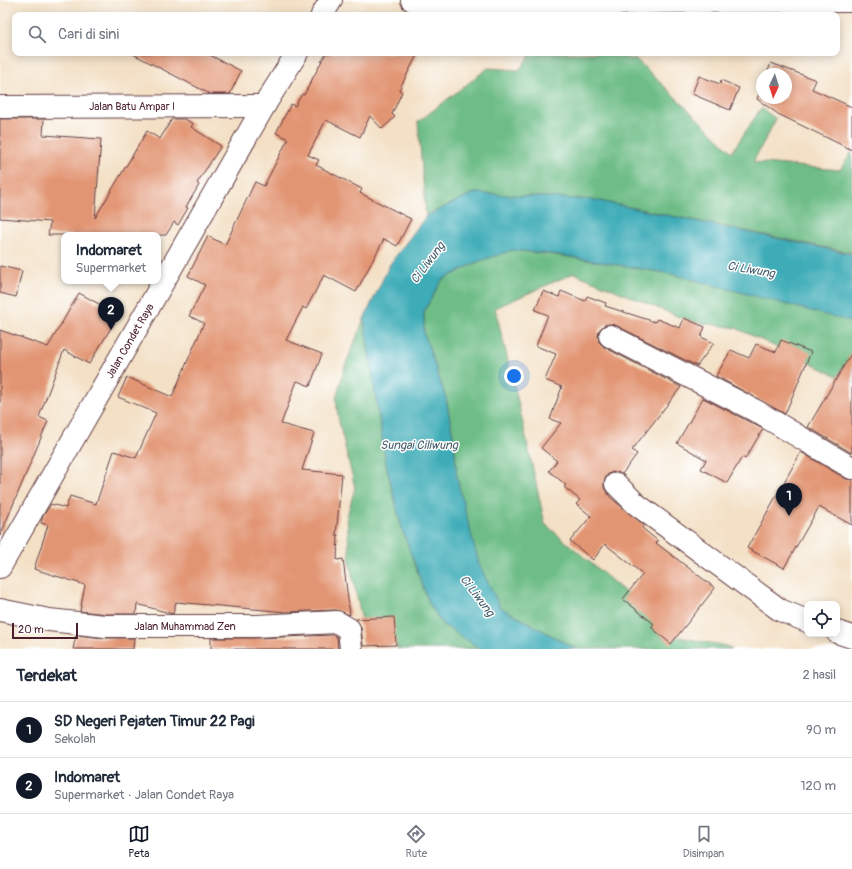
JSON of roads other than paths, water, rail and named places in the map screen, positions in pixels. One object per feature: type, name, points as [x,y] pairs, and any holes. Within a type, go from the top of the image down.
[{"type":"street","points":[[324,12],[331,0]]},
{"type":"street","points":[[412,0],[419,3],[472,8],[555,7],[664,2],[852,1]]},
{"type":"street","name":"Jalan Condet Raya","points":[[161,284],[264,106],[295,56]]},
{"type":"street","name":"Jalan Batu Ampar I","points":[[0,107],[264,106]]},
{"type":"street","name":"Jalan Condet Raya","points":[[4,555],[161,284]]},
{"type":"street","points":[[610,336],[756,411],[852,468]]},
{"type":"street","points":[[616,484],[636,504],[774,606],[780,610],[804,619]]},
{"type":"street","name":"Jalan Muhammad Zen","points":[[0,610],[49,620],[104,626],[256,626],[337,622],[349,629],[351,649]]},
{"type":"street","points":[[840,633],[852,637]]},
{"type":"water","name":"Sungai Ciliwung","points":[[473,193],[595,200],[852,254],[852,322],[672,274],[559,255],[512,250],[477,262],[442,280],[424,311],[424,333],[446,398],[454,441],[457,478],[479,564],[500,607],[576,649],[481,649],[442,624],[429,603],[402,529],[386,464],[364,319],[390,264],[426,216]]},
{"type":"place","name":"Indomaret","points":[[111,330]]},
{"type":"place","name":"SD Negeri Pejaten Timur 22 Pagi","points":[[789,516]]},
{"type":"water label","name":"Ci Liwung","points":[[428,263]]},
{"type":"water label","name":"Ci Liwung","points":[[751,270]]},
{"type":"water label","name":"Ci Liwung","points":[[477,596]]}]
